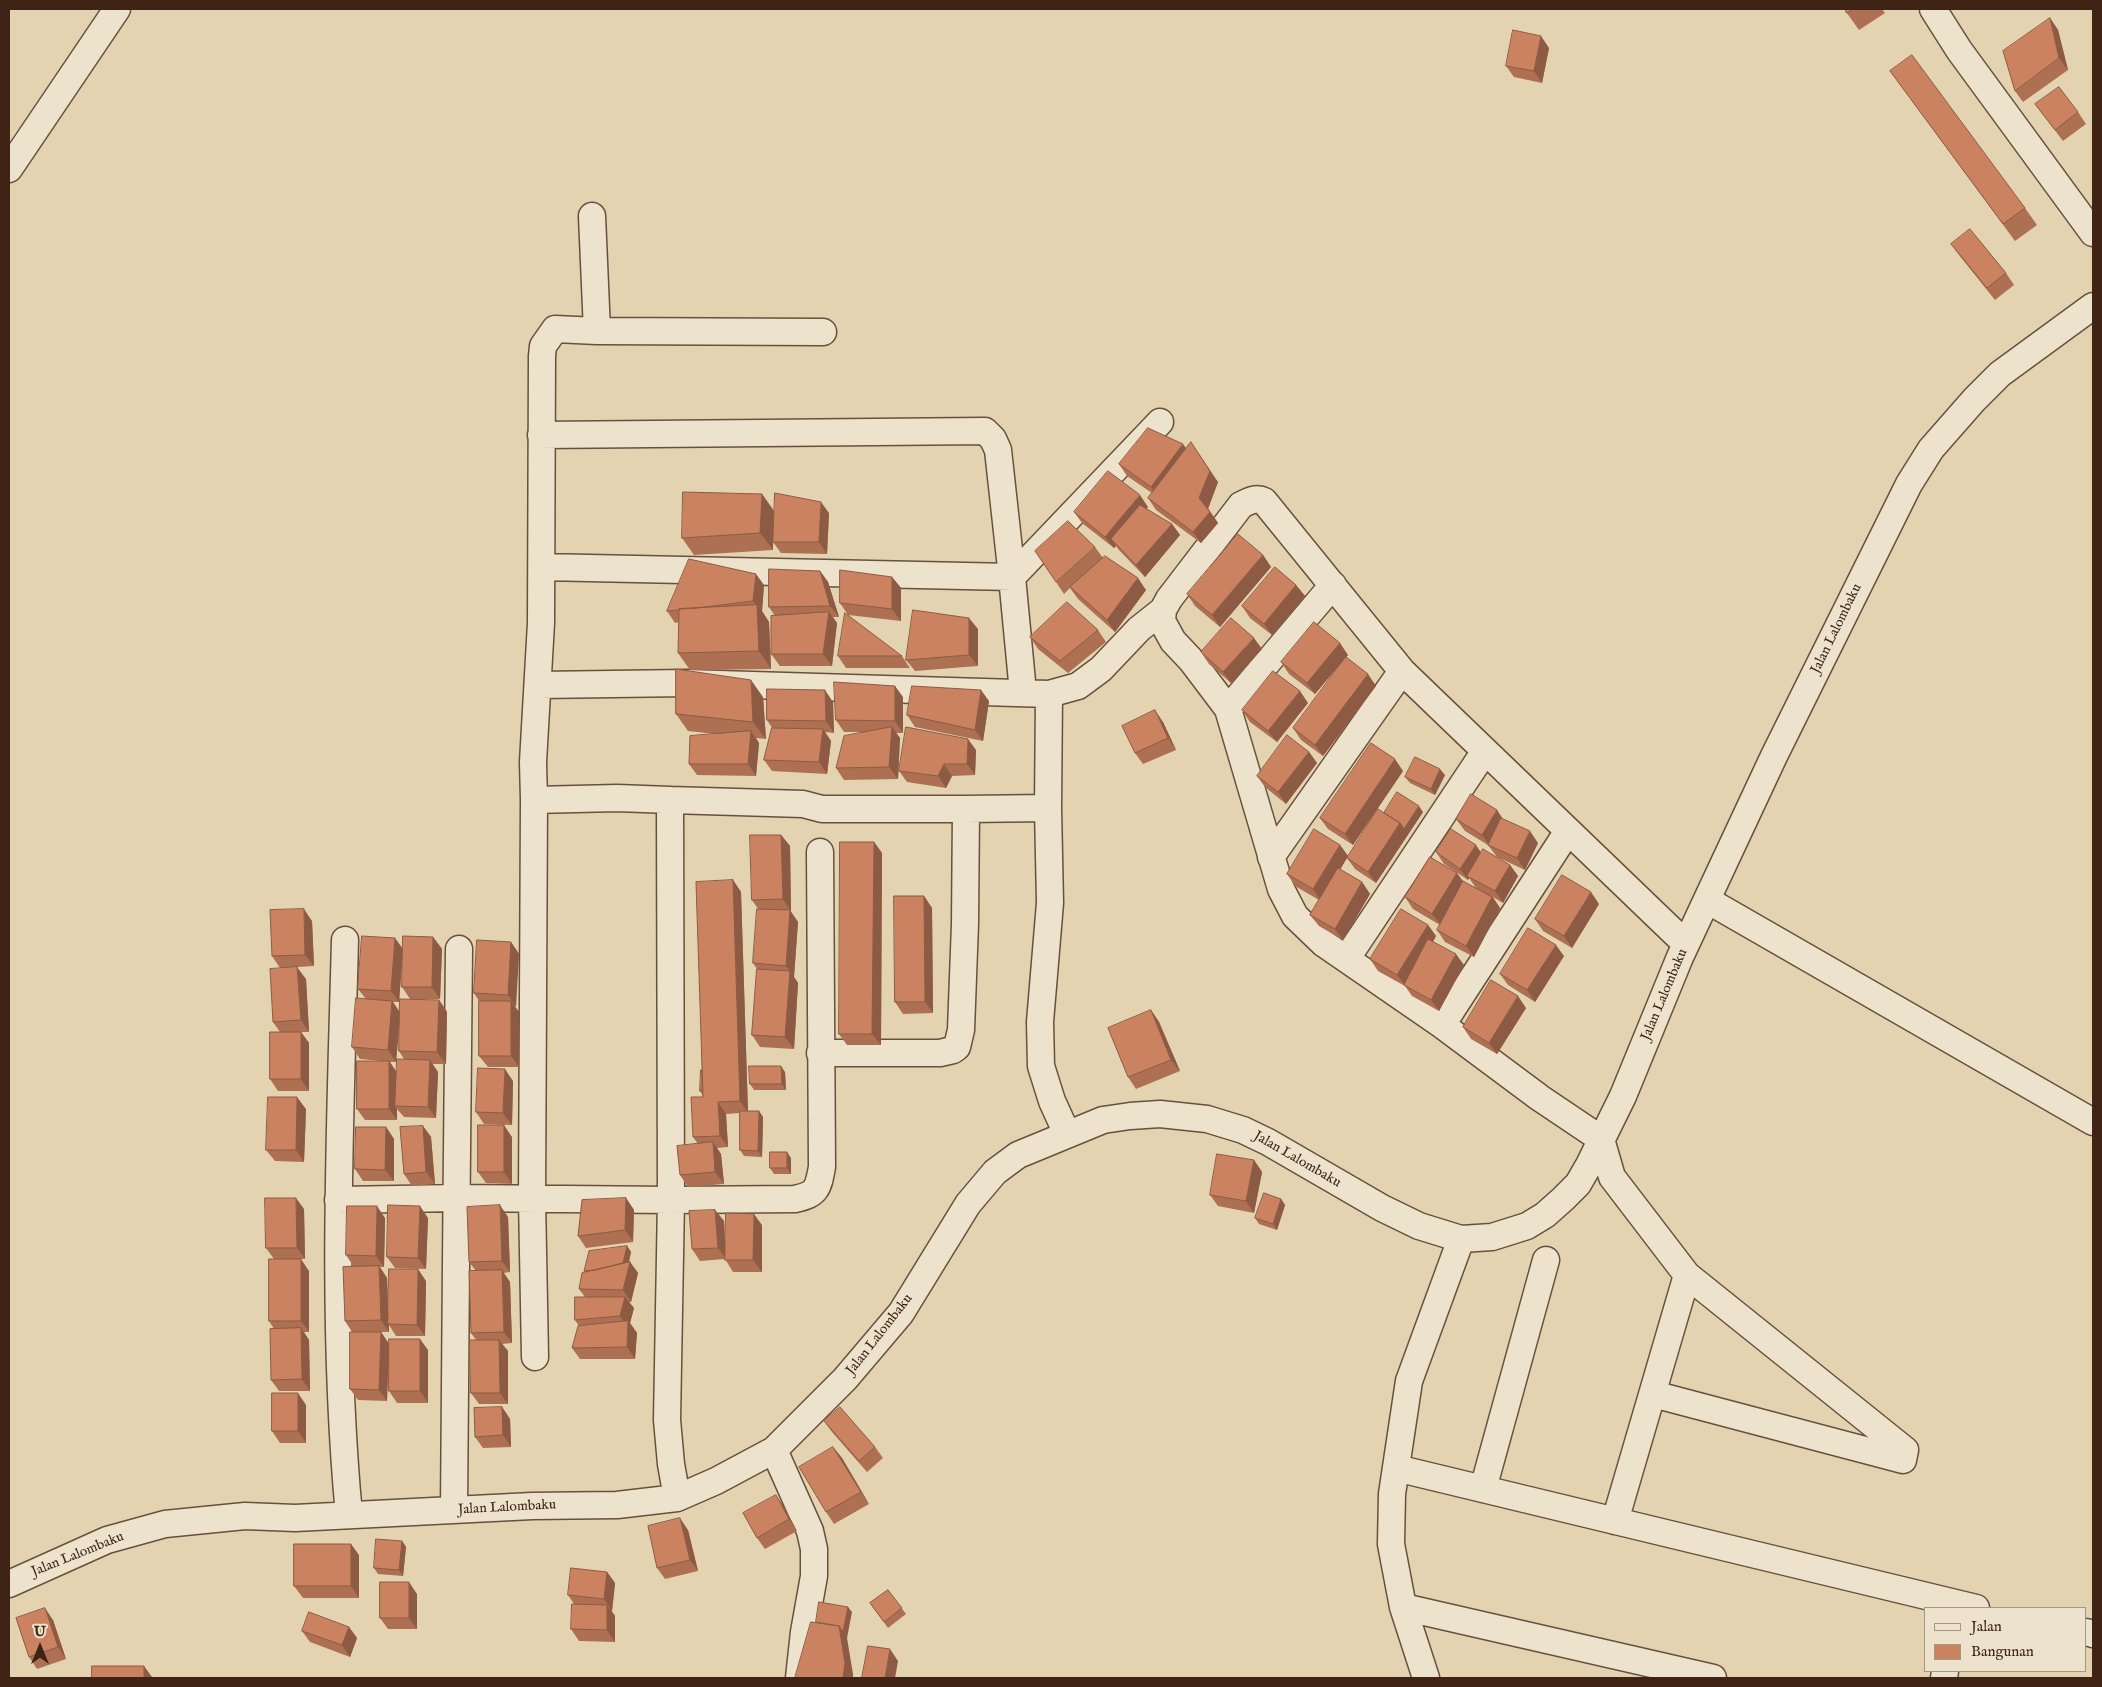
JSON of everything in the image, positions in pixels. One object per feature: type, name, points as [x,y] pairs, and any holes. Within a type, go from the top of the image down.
[{"type":"street","points":[[9,169],[117,9]]},
{"type":"street","points":[[1933,9],[1959,50],[2093,234]]},
{"type":"street","points":[[592,216],[597,331]]},
{"type":"street","name":"Jalan Lalombaku","points":[[9,1584],[107,1540],[165,1524],[245,1516],[295,1518],[532,1506],[617,1505],[677,1498],[716,1481],[774,1450],[845,1379],[901,1313],[968,1204],[995,1172],[1018,1155],[1103,1120],[1160,1114],[1207,1119],[1243,1130],[1268,1142],[1382,1208],[1419,1226],[1461,1239],[1492,1237],[1527,1226],[1545,1215],[1578,1184],[1602,1139],[1623,1096],[1686,944],[1774,756],[1909,484],[1931,449],[1974,400],[2000,374],[2093,306]]},
{"type":"street","points":[[535,1357],[532,1199],[533,762],[539,685],[542,567],[541,435],[543,346],[547,337],[555,329],[597,331],[823,332]]},
{"type":"street","points":[[542,567],[1012,577],[1160,422]]},
{"type":"street","points":[[541,435],[985,431],[993,439],[998,450],[1023,692]]},
{"type":"street","points":[[1653,1394],[1903,1460],[1905,1450],[1687,1274],[1612,1177],[1602,1139],[1540,1098],[1348,958],[1323,943],[1294,916],[1281,889],[1270,858],[1228,709],[1174,641],[1162,621],[1163,610],[1169,599],[1241,505],[1251,500],[1259,499],[1264,501],[1402,671],[1686,944]]},
{"type":"street","points":[[1228,709],[1333,585]]},
{"type":"street","points":[[539,685],[686,683],[1049,694],[1078,686],[1101,668],[1139,628],[1163,610]]},
{"type":"street","points":[[1270,858],[1402,671]]},
{"type":"street","points":[[1049,694],[1048,808],[1050,903],[1040,1022],[1041,1066],[1052,1101],[1067,1134]]},
{"type":"street","points":[[1348,958],[1485,751]]},
{"type":"street","points":[[534,800],[617,798],[803,804],[822,809],[1048,808]]},
{"type":"street","points":[[670,800],[671,1200],[667,1420],[671,1464],[677,1498]]},
{"type":"street","points":[[820,1053],[940,1052],[953,1050],[957,1047],[961,1030],[966,809]]},
{"type":"street","points":[[1442,1025],[1568,830]]},
{"type":"street","points":[[338,1200],[458,1198],[795,1199],[810,1196],[814,1192],[822,1168],[820,852]]},
{"type":"street","points":[[1707,900],[2093,1122]]},
{"type":"street","points":[[345,940],[338,1200],[342,1433],[349,1515]]},
{"type":"street","points":[[454,1510],[453,1364],[458,1198],[459,949]]},
{"type":"street","points":[[1426,1678],[1402,1607],[1391,1544],[1392,1494],[1409,1381],[1461,1239]]},
{"type":"street","points":[[1482,1489],[1546,1260]]},
{"type":"street","points":[[1616,1521],[1687,1274]]},
{"type":"street","points":[[774,1450],[810,1531],[814,1549],[814,1576],[804,1632],[799,1678]]},
{"type":"street","points":[[1396,1468],[1965,1607]]},
{"type":"street","points":[[1402,1607],[1713,1678]]},
{"type":"building","points":[[1845,9],[1853,9],[1847,13]]},
{"type":"building","points":[[2050,18],[2059,58],[2015,91],[2003,51]]},
{"type":"building","points":[[1513,30],[1541,36],[1534,71],[1506,66]]},
{"type":"building","points":[[1912,55],[2025,208],[2003,224],[1890,71]]},
{"type":"building","points":[[2059,87],[2078,112],[2055,130],[2035,104]]},
{"type":"building","points":[[1970,229],[2006,273],[1987,288],[1951,244]]},
{"type":"building","points":[[1148,428],[1183,444],[1151,487],[1119,464]]},
{"type":"building","points":[[1191,442],[1210,471],[1199,498],[1210,512],[1193,532],[1148,498]]},
{"type":"building","points":[[1108,471],[1140,495],[1105,537],[1074,512]]},
{"type":"building","points":[[683,492],[762,494],[760,533],[682,538]]},
{"type":"building","points":[[775,493],[821,502],[819,542],[773,542]]},
{"type":"building","points":[[1140,505],[1172,524],[1136,565],[1111,539]]},
{"type":"building","points":[[1068,521],[1095,547],[1056,582],[1035,551]]},
{"type":"building","points":[[1238,534],[1263,555],[1212,615],[1187,594]]},
{"type":"building","points":[[1105,556],[1138,578],[1107,620],[1070,587]]},
{"type":"building","points":[[689,559],[756,574],[753,601],[667,611]]},
{"type":"building","points":[[1275,567],[1296,585],[1264,624],[1242,606]]},
{"type":"building","points":[[769,569],[820,571],[830,606],[769,607]]},
{"type":"building","points":[[840,570],[892,577],[892,609],[840,603]]},
{"type":"building","points":[[1067,602],[1098,630],[1060,661],[1030,637]]},
{"type":"building","points":[[757,605],[759,651],[678,653],[679,609]]},
{"type":"building","points":[[913,610],[969,618],[969,655],[906,660]]},
{"type":"building","points":[[829,612],[823,654],[771,654],[771,616]]},
{"type":"building","points":[[845,613],[902,656],[838,656]]},
{"type":"building","points":[[1231,618],[1254,638],[1223,672],[1201,652]]},
{"type":"building","points":[[1314,622],[1340,643],[1307,683],[1281,662]]},
{"type":"building","points":[[1346,657],[1368,674],[1315,745],[1293,728]]},
{"type":"building","points":[[676,669],[751,680],[753,722],[676,714]]},
{"type":"building","points":[[1273,671],[1300,691],[1268,731],[1242,710]]},
{"type":"building","points":[[834,682],[895,686],[895,721],[836,720]]},
{"type":"building","points":[[912,686],[981,690],[975,730],[907,715]]},
{"type":"building","points":[[767,689],[825,690],[826,721],[767,720]]},
{"type":"building","points":[[1155,710],[1168,738],[1135,753],[1122,726]]},
{"type":"building","points":[[892,727],[889,767],[836,768],[844,736]]},
{"type":"building","points":[[906,727],[968,739],[967,764],[944,764],[938,776],[899,771]]},
{"type":"building","points":[[772,728],[823,729],[819,762],[764,760]]},
{"type":"building","points":[[751,731],[748,764],[689,764],[690,736]]},
{"type":"building","points":[[1287,735],[1309,752],[1278,792],[1257,776]]},
{"type":"building","points":[[1371,743],[1395,759],[1345,834],[1320,818]]},
{"type":"building","points":[[1415,757],[1440,769],[1431,789],[1405,777]]},
{"type":"building","points":[[1397,792],[1419,806],[1404,829],[1400,823],[1384,813]]},
{"type":"building","points":[[1471,794],[1497,810],[1482,835],[1456,819]]},
{"type":"building","points":[[1378,809],[1400,823],[1368,872],[1347,858]]},
{"type":"building","points":[[1501,818],[1530,831],[1517,858],[1488,845]]},
{"type":"building","points":[[1314,829],[1340,845],[1313,889],[1287,874]]},
{"type":"building","points":[[1451,829],[1476,845],[1460,869],[1436,852]]},
{"type":"building","points":[[750,835],[781,835],[783,899],[752,900]]},
{"type":"building","points":[[840,842],[874,842],[872,1034],[839,1034]]},
{"type":"building","points":[[1483,849],[1510,865],[1495,891],[1467,876]]},
{"type":"building","points":[[1430,857],[1457,873],[1432,914],[1405,897]]},
{"type":"building","points":[[1338,868],[1362,882],[1335,929],[1310,915]]},
{"type":"building","points":[[1562,875],[1591,892],[1564,936],[1535,919]]},
{"type":"building","points":[[733,880],[740,1101],[718,1102],[720,1136],[693,1137],[691,1097],[703,1097],[696,882]]},
{"type":"building","points":[[1463,881],[1492,897],[1466,946],[1437,930]]},
{"type":"building","points":[[894,896],[924,896],[925,1002],[895,1002]]},
{"type":"building","points":[[304,909],[305,955],[272,956],[270,910]]},
{"type":"building","points":[[757,909],[790,910],[786,966],[753,963]]},
{"type":"building","points":[[1401,909],[1428,925],[1397,975],[1370,959]]},
{"type":"building","points":[[1528,928],[1556,945],[1527,990],[1500,974]]},
{"type":"building","points":[[362,936],[395,938],[391,991],[358,989]]},
{"type":"building","points":[[403,936],[433,937],[432,987],[402,987]]},
{"type":"building","points":[[1428,939],[1456,954],[1431,1000],[1404,985]]},
{"type":"building","points":[[477,940],[511,942],[508,995],[474,993]]},
{"type":"building","points":[[297,967],[301,1020],[273,1022],[270,969]]},
{"type":"building","points":[[757,969],[790,971],[785,1037],[752,1035]]},
{"type":"building","points":[[1491,980],[1518,996],[1489,1043],[1463,1027]]},
{"type":"building","points":[[356,998],[392,1001],[388,1050],[352,1047]]},
{"type":"building","points":[[400,999],[439,1000],[437,1052],[399,1051]]},
{"type":"building","points":[[479,1001],[511,1001],[511,1056],[479,1056]]},
{"type":"building","points":[[1151,1010],[1171,1060],[1128,1077],[1108,1028]]},
{"type":"building","points":[[270,1032],[301,1032],[301,1079],[270,1079]]},
{"type":"building","points":[[397,1059],[430,1060],[428,1107],[395,1106]]},
{"type":"building","points":[[357,1061],[389,1061],[389,1109],[357,1109]]},
{"type":"building","points":[[749,1066],[781,1066],[782,1084],[750,1084]]},
{"type":"building","points":[[478,1068],[505,1069],[503,1113],[476,1112]]},
{"type":"building","points":[[701,1070],[702,1091],[700,1091]]},
{"type":"building","points":[[268,1097],[297,1097],[296,1150],[266,1150]]},
{"type":"building","points":[[740,1111],[759,1111],[758,1151],[740,1150]]},
{"type":"building","points":[[478,1125],[504,1125],[504,1172],[478,1172]]},
{"type":"building","points":[[423,1126],[426,1172],[404,1174],[400,1127]]},
{"type":"building","points":[[356,1127],[386,1127],[385,1170],[355,1169]]},
{"type":"building","points":[[713,1142],[715,1172],[680,1175],[677,1146]]},
{"type":"building","points":[[770,1152],[787,1152],[787,1168],[770,1168]]},
{"type":"building","points":[[1217,1154],[1254,1160],[1246,1201],[1210,1195]]},
{"type":"building","points":[[1264,1193],[1281,1199],[1273,1224],[1255,1218]]},
{"type":"building","points":[[265,1198],[296,1198],[297,1248],[266,1248]]},
{"type":"building","points":[[626,1198],[625,1230],[578,1236],[582,1200]]},
{"type":"building","points":[[388,1205],[420,1206],[418,1258],[387,1257]]},
{"type":"building","points":[[500,1205],[502,1261],[469,1262],[467,1207]]},
{"type":"building","points":[[347,1206],[377,1206],[376,1256],[346,1255]]},
{"type":"building","points":[[715,1210],[718,1248],[692,1249],[689,1211]]},
{"type":"building","points":[[726,1213],[754,1214],[753,1260],[725,1260]]},
{"type":"building","points":[[627,1246],[623,1263],[584,1271],[589,1251]]},
{"type":"building","points":[[269,1259],[301,1259],[301,1321],[269,1321]]},
{"type":"building","points":[[630,1262],[623,1290],[579,1289],[582,1273]]},
{"type":"building","points":[[379,1266],[381,1320],[345,1321],[343,1267]]},
{"type":"building","points":[[389,1269],[418,1269],[417,1325],[388,1324]]},
{"type":"building","points":[[502,1270],[504,1332],[471,1333],[469,1271]]},
{"type":"building","points":[[575,1297],[625,1297],[620,1316],[575,1320]]},
{"type":"building","points":[[628,1321],[627,1347],[572,1348],[578,1326]]},
{"type":"building","points":[[301,1328],[302,1379],[271,1380],[270,1329]]},
{"type":"building","points":[[350,1332],[381,1332],[379,1390],[350,1389]]},
{"type":"building","points":[[389,1339],[420,1339],[420,1391],[389,1391]]},
{"type":"building","points":[[470,1340],[499,1340],[500,1393],[471,1393]]},
{"type":"building","points":[[272,1393],[298,1393],[298,1431],[272,1431]]},
{"type":"building","points":[[502,1407],[503,1435],[475,1437],[474,1408]]},
{"type":"building","points":[[840,1407],[875,1447],[859,1461],[824,1421]]},
{"type":"building","points":[[833,1447],[861,1492],[826,1512],[799,1467]]},
{"type":"building","points":[[776,1495],[789,1519],[757,1538],[743,1513]]},
{"type":"building","points":[[680,1518],[690,1560],[657,1568],[648,1526]]},
{"type":"building","points":[[376,1539],[402,1541],[399,1570],[374,1568]]},
{"type":"building","points":[[294,1544],[351,1544],[351,1586],[294,1586]]},
{"type":"building","points":[[571,1568],[607,1572],[604,1599],[568,1595]]},
{"type":"building","points":[[380,1582],[409,1582],[409,1618],[380,1618]]},
{"type":"building","points":[[888,1590],[902,1608],[884,1622],[870,1603]]},
{"type":"building","points":[[819,1602],[848,1607],[843,1632],[839,1626],[816,1622]]},
{"type":"building","points":[[572,1604],[607,1605],[607,1630],[571,1629]]},
{"type":"building","points":[[45,1608],[58,1647],[29,1657],[16,1618]]},
{"type":"building","points":[[309,1612],[349,1627],[342,1645],[302,1631]]},
{"type":"building","points":[[811,1622],[839,1626],[845,1663],[843,1678],[795,1678]]},
{"type":"building","points":[[868,1646],[890,1649],[885,1678],[862,1678]]},
{"type":"building","points":[[92,1666],[144,1666],[144,1678],[92,1678]]}]
